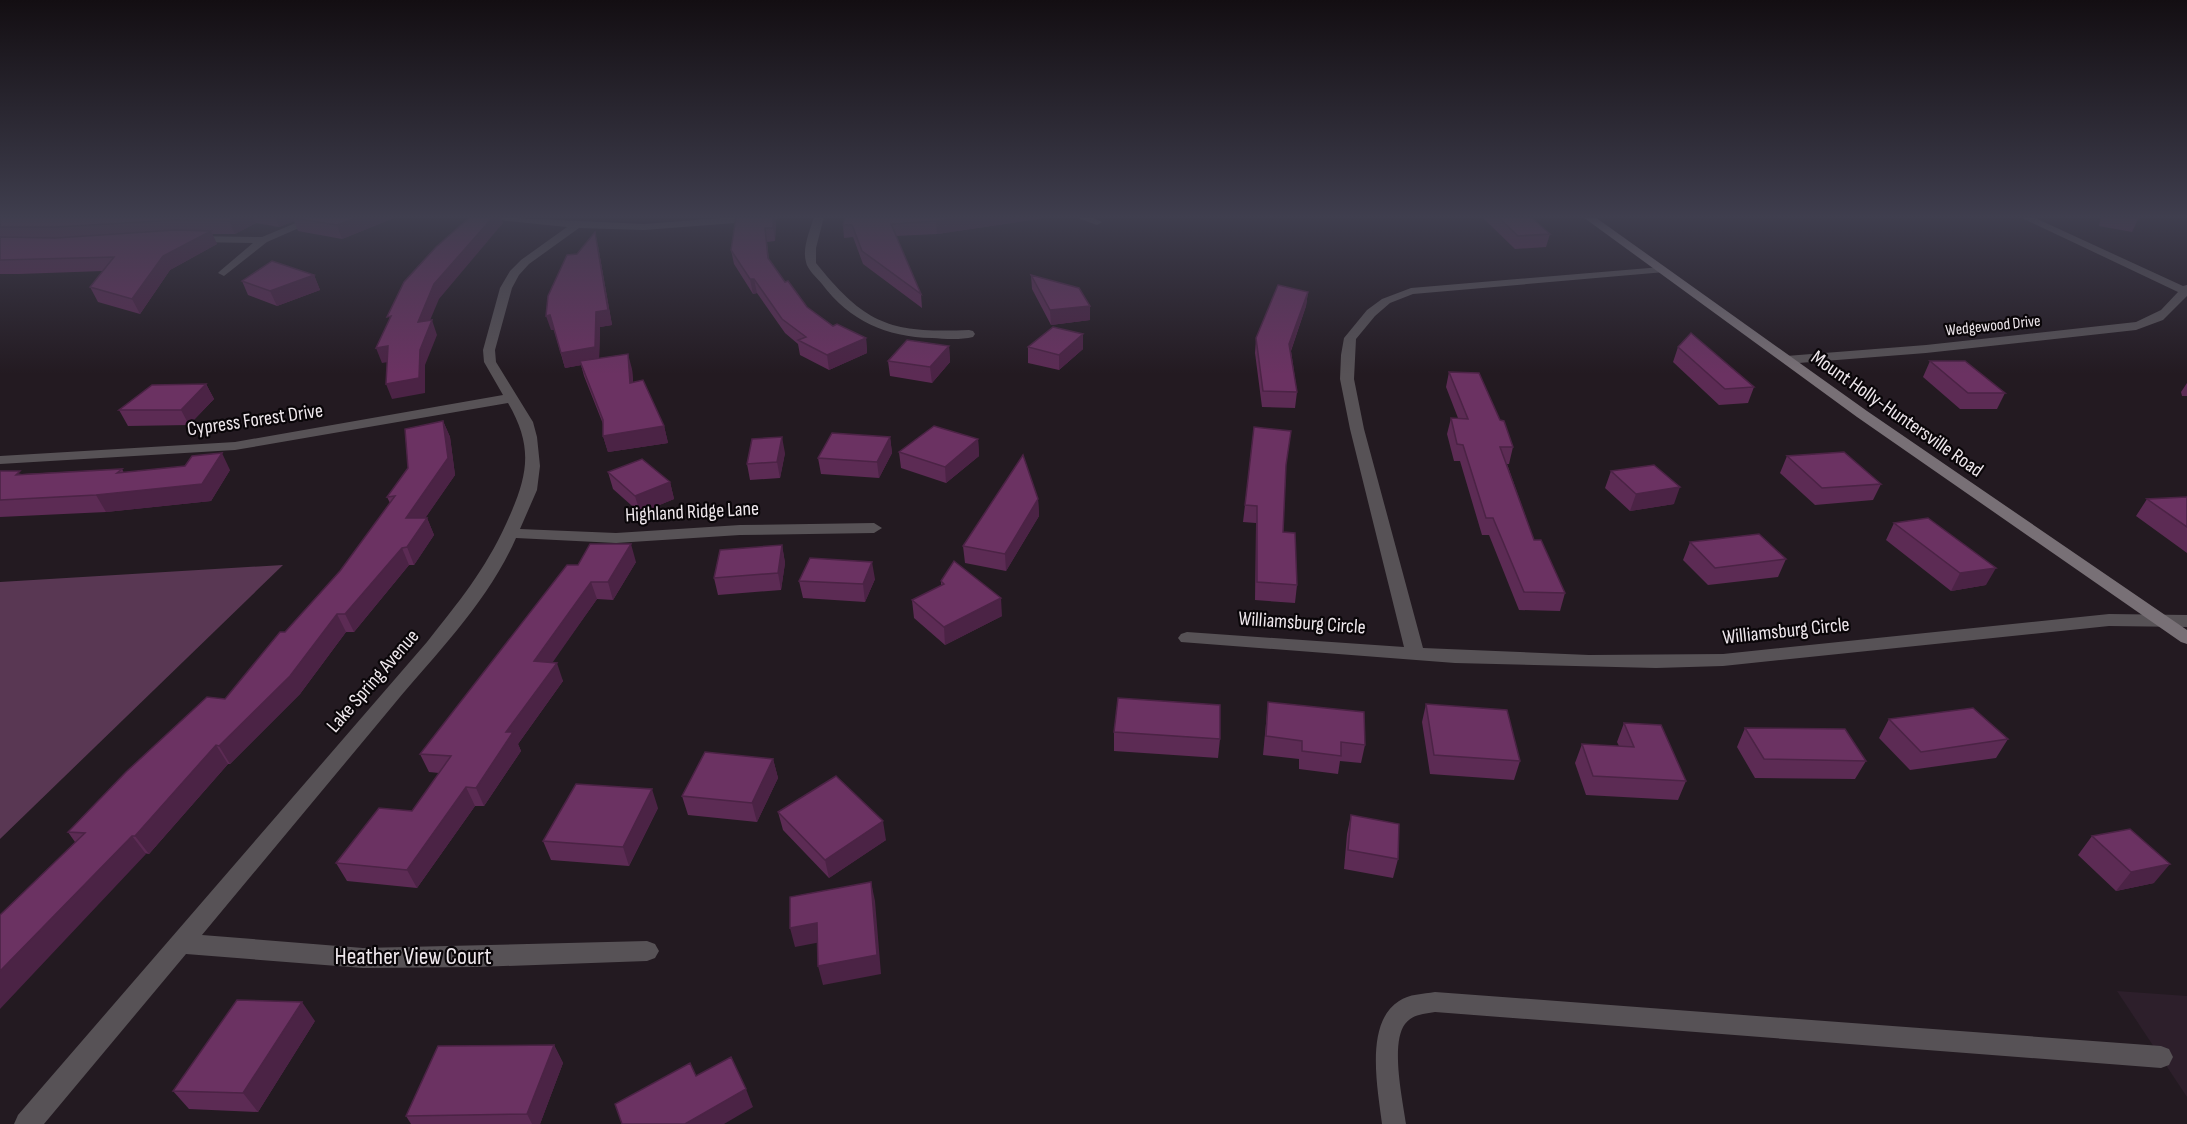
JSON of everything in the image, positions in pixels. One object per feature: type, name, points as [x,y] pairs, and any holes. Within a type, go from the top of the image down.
[{"type":"main road","name":"Mount Holly-Huntersville Road","points":[[1661,270],[1786,360],[2187,638]]},
{"type":"street","points":[[224,273],[228,269]]},
{"type":"street","name":"Lake Spring Avenue","points":[[27,1124],[433,646],[481,586],[500,556],[529,490],[533,466],[526,422],[490,362],[489,351],[506,288],[518,269]]},
{"type":"street","points":[[817,269],[859,317],[878,326],[911,334],[969,334]]},
{"type":"street","points":[[2135,269],[2186,289]]},
{"type":"street","points":[[1415,653],[1357,429],[1347,379],[1350,338],[1356,328],[1386,301],[1412,291],[1661,270]]},
{"type":"street","name":"Wedgewood Drive","points":[[1786,360],[1926,349],[2136,326],[2158,320],[2172,308],[2186,289]]},
{"type":"street","name":"Cypress Forest Drive","points":[[0,460],[235,446],[512,398]]},
{"type":"street","name":"Highland Ridge Lane","points":[[512,533],[616,538],[740,530],[874,528]]},
{"type":"street","name":"Williamsburg Circle","points":[[1187,638],[1576,662],[1676,663],[2109,621],[2187,621]]},
{"type":"street","name":"Heather View Court","points":[[179,943],[363,958],[477,957],[647,951]]},
{"type":"lane","points":[[1394,1124],[1387,1048],[1392,1022],[1407,1008],[1435,1002],[2161,1057]]},
{"type":"shaded area","points":[[283,565],[0,839],[0,582]]},
{"type":"shaded area","points":[[2117,991],[2187,996],[2187,1097]]},
{"type":"building","points":[[104,269],[153,269],[132,299],[90,287]]},
{"type":"building","points":[[259,269],[297,269],[314,275],[270,291],[242,281]]},
{"type":"building","points":[[415,269],[447,269],[434,284],[418,322],[432,320],[420,350],[419,378],[386,384],[388,346],[376,348],[391,316],[387,317],[404,282]]},
{"type":"building","points":[[560,269],[601,269],[608,310],[596,312],[595,347],[561,353],[550,315],[546,316],[548,296]]},
{"type":"building","points":[[744,269],[776,269],[785,282],[788,281],[807,307],[833,326],[837,324],[866,338],[827,355],[798,340],[806,337],[782,319],[754,279],[750,279]]},
{"type":"building","points":[[887,269],[910,269],[921,294]]},
{"type":"building","points":[[1031,275],[1079,288],[1090,306],[1050,310]]},
{"type":"building","points":[[1278,285],[1308,292],[1289,344],[1297,392],[1263,391],[1256,338]]},
{"type":"building","points":[[1053,327],[1083,334],[1059,355],[1028,347]]},
{"type":"building","points":[[1691,333],[1754,387],[1725,389],[1678,347]]},
{"type":"building","points":[[907,340],[949,346],[930,367],[888,361]]},
{"type":"building","points":[[628,354],[630,383],[643,380],[664,426],[603,436],[603,420],[580,361]]},
{"type":"building","points":[[1930,361],[1965,361],[2005,393],[1968,393]]},
{"type":"building","points":[[1449,372],[1479,373],[1500,420],[1504,421],[1513,447],[1500,447],[1534,540],[1541,540],[1565,593],[1524,592],[1493,518],[1486,518],[1463,445],[1457,444],[1451,418],[1468,419]]},
{"type":"building","points":[[206,384],[181,410],[119,410],[152,385]]},
{"type":"building","points":[[443,421],[448,458],[406,518],[427,518],[407,547],[402,548],[345,614],[337,614],[290,676],[219,746],[216,745],[135,836],[132,836],[0,971],[0,915],[85,833],[68,832],[126,772],[207,697],[225,699],[280,632],[285,632],[340,571],[395,496],[387,497],[408,468],[405,429]]},
{"type":"building","points":[[934,426],[978,439],[945,467],[899,452]]},
{"type":"building","points":[[1254,427],[1291,431],[1286,465],[1283,532],[1295,533],[1297,585],[1257,582],[1257,506],[1245,505]]},
{"type":"building","points":[[832,433],[890,437],[877,462],[818,458]]},
{"type":"building","points":[[782,437],[777,462],[747,464],[752,439]]},
{"type":"building","points":[[1844,452],[1881,484],[1822,488],[1787,456]]},
{"type":"building","points":[[222,453],[202,484],[96,495],[0,500],[0,471],[20,471],[16,475],[122,469],[117,473],[185,466],[192,456]]},
{"type":"building","points":[[1023,455],[1038,499],[1005,554],[963,546]]},
{"type":"building","points":[[642,459],[670,482],[635,496],[608,472]]},
{"type":"building","points":[[1654,465],[1680,487],[1636,494],[1611,471]]},
{"type":"building","points":[[2187,497],[2187,527],[2147,499]]},
{"type":"building","points":[[1928,518],[1996,568],[1960,573],[1894,523]]},
{"type":"building","points":[[1759,534],[1786,559],[1715,568],[1690,542]]},
{"type":"building","points":[[590,544],[631,544],[608,582],[591,582],[534,661],[557,663],[506,732],[513,732],[476,788],[466,787],[407,870],[336,863],[379,808],[412,811],[451,756],[420,754],[567,565],[578,565]]},
{"type":"building","points":[[782,545],[778,573],[714,578],[720,550]]},
{"type":"building","points":[[810,558],[872,562],[863,584],[799,581]]},
{"type":"building","points":[[954,561],[1001,598],[944,627],[912,600],[944,584],[941,581]]},
{"type":"building","points":[[1118,698],[1220,705],[1220,739],[1114,732]]},
{"type":"building","points":[[1268,702],[1364,712],[1365,745],[1341,742],[1341,756],[1302,751],[1302,741],[1266,736]]},
{"type":"building","points":[[1426,704],[1507,710],[1520,761],[1434,755]]},
{"type":"building","points":[[1973,708],[2008,739],[1921,752],[1889,719]]},
{"type":"building","points":[[1624,723],[1661,725],[1686,781],[1593,776],[1582,744],[1634,747]]},
{"type":"building","points":[[1745,728],[1845,729],[1866,761],[1764,759]]},
{"type":"building","points":[[705,752],[773,759],[752,803],[682,796]]},
{"type":"building","points":[[836,776],[883,821],[825,860],[778,812]]},
{"type":"building","points":[[576,784],[652,789],[623,847],[543,841]]},
{"type":"building","points":[[1351,815],[1399,824],[1398,859],[1348,850]]},
{"type":"building","points":[[2130,829],[2170,864],[2131,872],[2092,836]]},
{"type":"building","points":[[871,882],[877,955],[818,966],[817,923],[790,928],[790,897]]},
{"type":"building","points":[[237,1000],[302,1002],[243,1093],[173,1091]]},
{"type":"building","points":[[554,1045],[527,1114],[406,1116],[438,1046]]},
{"type":"building","points":[[731,1057],[746,1089],[685,1124],[622,1124],[615,1104],[690,1063],[696,1076]]}]
